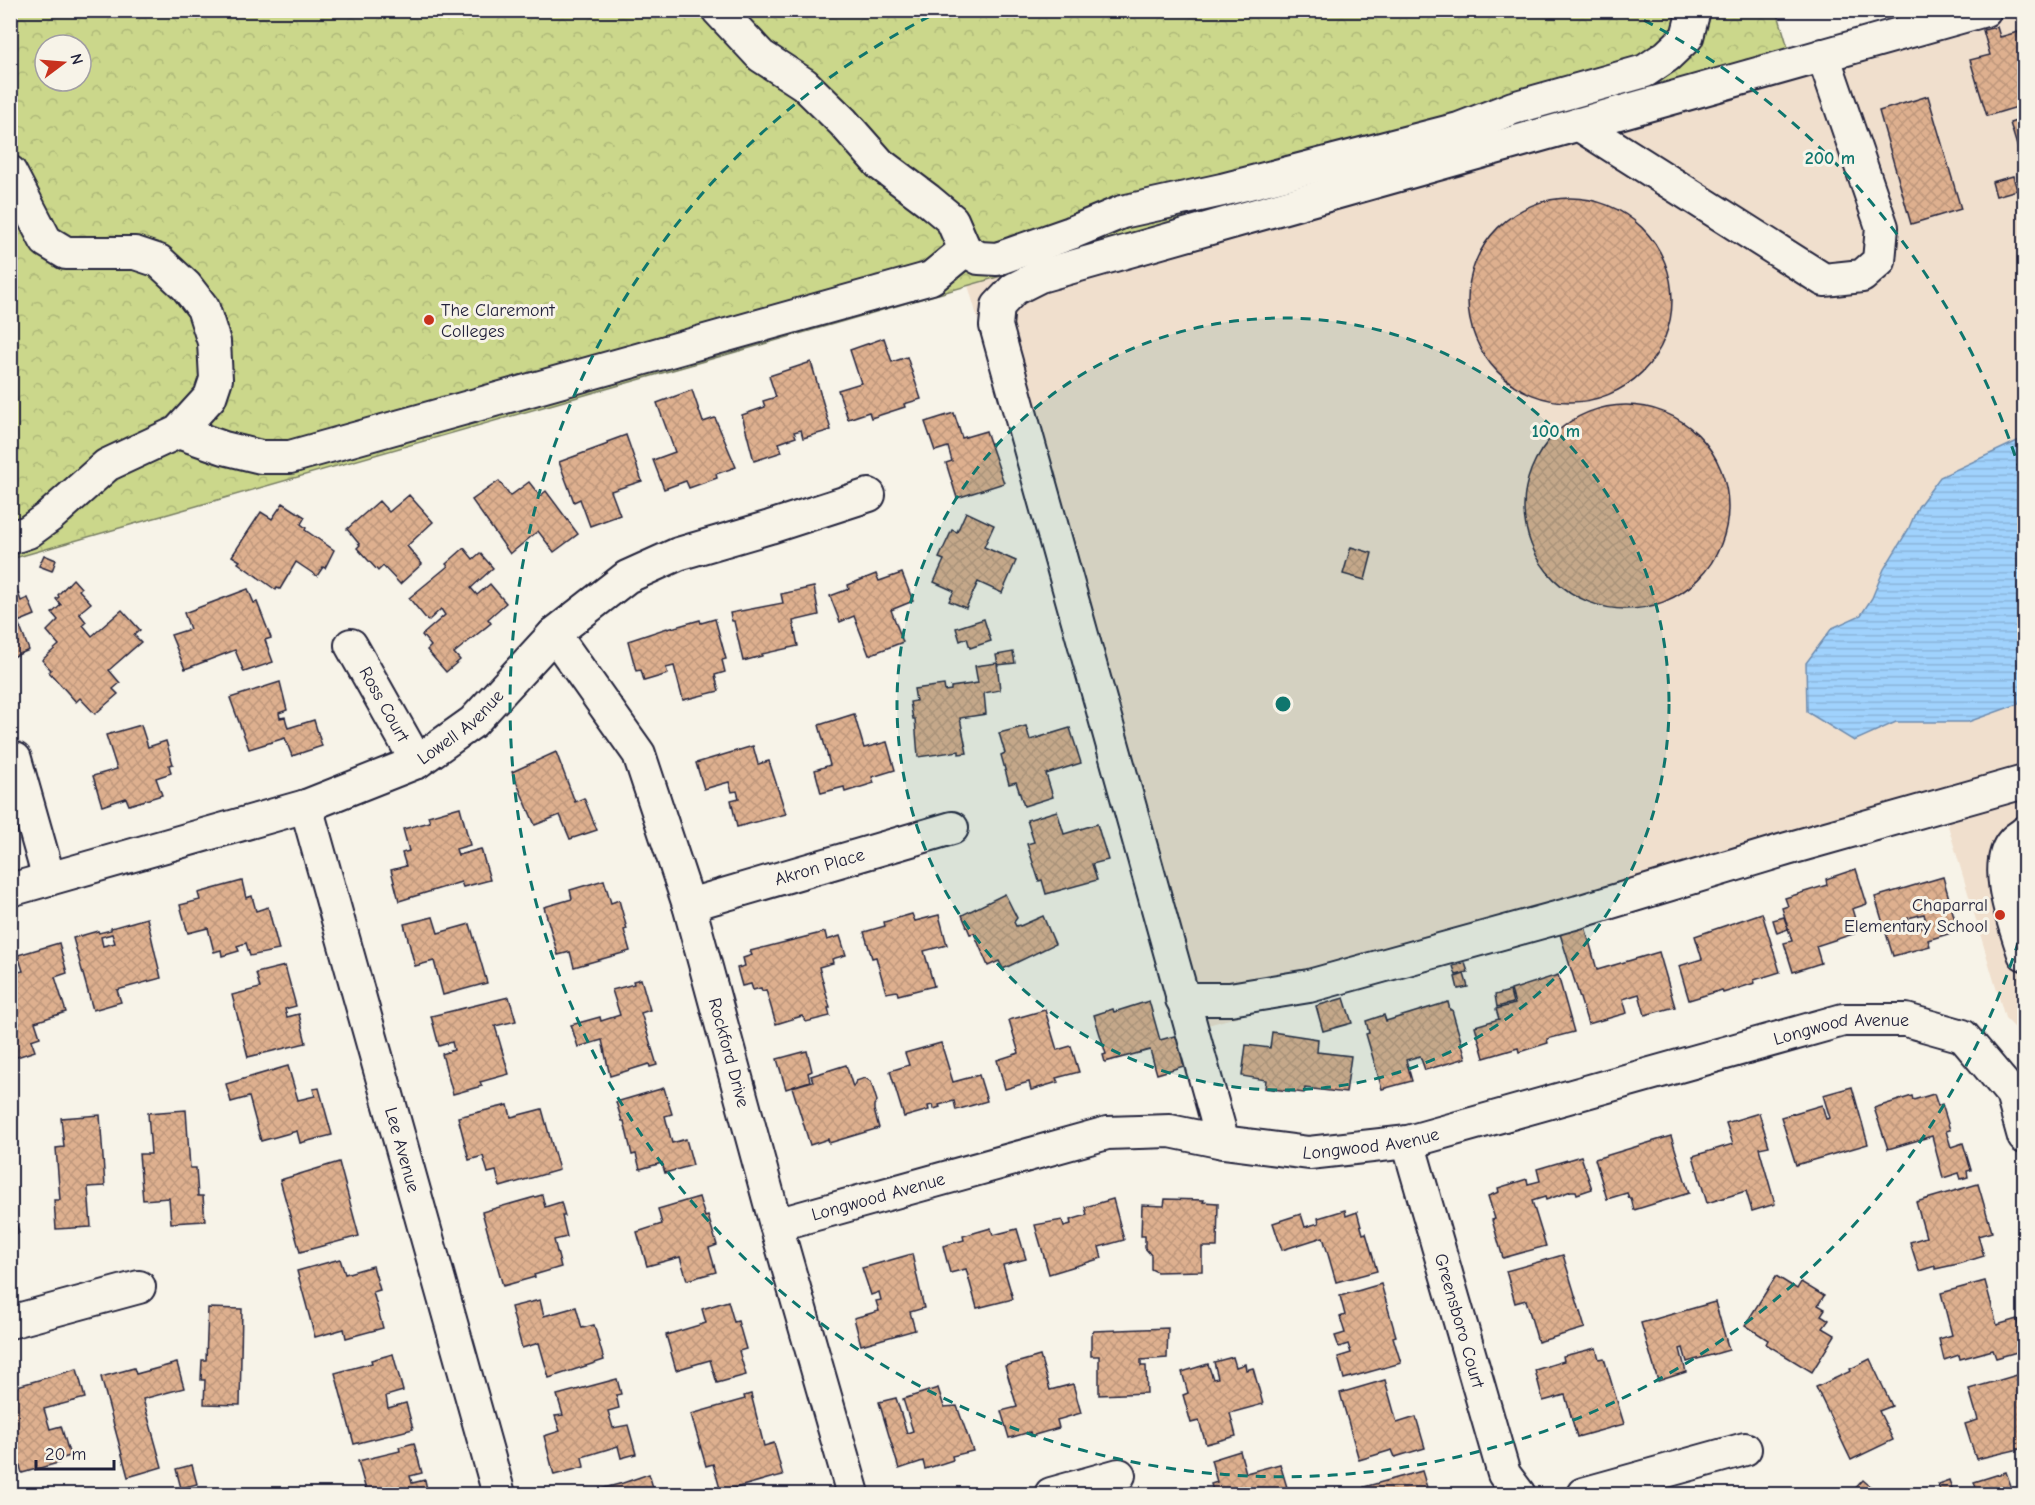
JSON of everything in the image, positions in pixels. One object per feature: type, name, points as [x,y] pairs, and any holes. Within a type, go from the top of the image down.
[{"type":"street","points":[[718,10],[760,56],[804,84],[843,122],[880,164],[952,220],[965,250],[979,258],[998,259],[1071,234],[1122,212],[1222,190],[1459,129],[1513,108],[1645,71],[1668,56],[1688,37],[1694,10]]},
{"type":"street","points":[[1223,1142],[996,326],[998,306],[1014,289],[1040,276],[1985,10]]},
{"type":"street","points":[[1578,124],[1824,280],[1862,276],[1879,261],[1882,227],[1823,55]]},
{"type":"street","points":[[10,172],[46,242],[66,253],[135,253],[159,261],[186,286],[203,308],[214,342],[216,379],[210,397],[178,432],[107,465],[50,516],[28,532],[10,538]]},
{"type":"street","points":[[178,432],[224,448],[261,457],[290,457],[931,278],[965,250]]},
{"type":"street","name":"Lowell Avenue","points":[[10,890],[306,806],[417,762],[473,722],[554,634],[627,577],[678,554],[869,495]]},
{"type":"street","name":"Rockford Drive","points":[[554,634],[639,754],[689,905],[776,1225],[853,1494]]},
{"type":"street","name":"Ross Court","points":[[351,645],[417,762]]},
{"type":"street","points":[[15,759],[49,879]]},
{"type":"street","points":[[1182,999],[1230,999],[1309,986],[1578,912],[1787,849],[2025,782]]},
{"type":"street","name":"Lee Avenue","points":[[306,806],[499,1494]]},
{"type":"street","name":"Akron Place","points":[[689,905],[952,828]]},
{"type":"street","points":[[2025,833],[2012,843],[2003,867],[2008,902],[2025,954]]},
{"type":"street","name":"Longwood Avenue","points":[[776,1225],[1107,1133],[1170,1131],[1223,1142],[1309,1153],[1408,1143],[1843,1020],[1906,1020],[1963,1036],[2018,1088]]},
{"type":"street","points":[[2018,1088],[2025,1137]]},
{"type":"street","name":"Greensboro Court","points":[[1408,1143],[1504,1474],[1519,1494]]},
{"type":"street","points":[[10,1323],[139,1287]]},
{"type":"street","points":[[1583,1494],[1745,1449]]},
{"type":"street","points":[[1051,1494],[1119,1475]]},
{"type":"shaded area","points":[[1777,10],[1789,50],[1930,11],[2024,11],[2024,1037],[2005,1018],[1944,812],[1184,1032],[968,285],[11,559],[11,11]]},
{"type":"green space","name":"The Claremont Colleges","points":[[11,11],[1777,11],[1789,51],[11,559]]},
{"type":"water","points":[[2024,438],[2024,702],[1968,722],[1896,722],[1854,741],[1807,712],[1806,663],[1832,628],[1861,615],[1872,598],[1884,569],[1908,530],[1918,507],[1940,477]]},
{"type":"building","points":[[1997,27],[2000,37],[2018,32],[2024,53],[2024,105],[1987,116],[1970,60],[1990,55],[1983,30]]},
{"type":"building","points":[[1928,96],[1961,209],[1911,224],[1879,111]]},
{"type":"building","points":[[2024,118],[2024,161],[2022,162],[2010,123]]},
{"type":"building","points":[[2013,176],[2017,190],[1996,196],[1992,182]]},
{"type":"building","points":[[1570,198],[1590,200],[1618,210],[1635,221],[1649,235],[1664,261],[1670,280],[1672,300],[1670,320],[1660,348],[1649,365],[1635,379],[1609,394],[1590,400],[1570,402],[1550,400],[1522,390],[1505,379],[1491,365],[1476,339],[1470,320],[1468,300],[1470,280],[1480,252],[1491,235],[1505,221],[1531,206],[1550,200]]},
{"type":"building","points":[[884,338],[892,362],[907,357],[921,399],[871,418],[869,412],[848,419],[838,390],[861,383],[850,350]]},
{"type":"building","points":[[811,362],[831,430],[803,438],[801,430],[794,432],[796,437],[779,443],[782,452],[754,461],[742,415],[765,407],[763,401],[776,397],[769,376]]},
{"type":"building","points":[[692,390],[703,422],[715,418],[736,467],[716,474],[717,478],[689,488],[686,481],[664,489],[653,460],[675,452],[657,403]]},
{"type":"building","points":[[1626,405],[1646,407],[1665,413],[1698,435],[1720,468],[1726,487],[1728,507],[1726,527],[1720,546],[1698,579],[1665,601],[1646,607],[1626,609],[1606,607],[1587,601],[1554,579],[1532,546],[1526,527],[1524,507],[1526,487],[1532,468],[1554,435],[1587,413],[1606,407]]},
{"type":"building","points":[[954,413],[962,438],[986,431],[1004,483],[957,498],[946,463],[952,461],[948,447],[935,451],[925,422]]},
{"type":"building","points":[[626,435],[642,481],[611,491],[620,515],[590,526],[580,499],[574,502],[559,462]]},
{"type":"building","points":[[499,481],[510,496],[529,482],[540,496],[546,491],[578,534],[554,552],[538,531],[510,554],[472,500]]},
{"type":"building","points":[[409,495],[433,522],[407,546],[422,564],[400,584],[383,566],[378,571],[357,548],[360,545],[347,529],[379,501],[389,512]]},
{"type":"building","points":[[283,503],[305,517],[301,524],[306,528],[305,530],[334,550],[325,568],[323,567],[317,576],[296,562],[280,589],[276,590],[238,563],[240,561],[232,556],[261,512],[272,519]]},
{"type":"building","points":[[966,512],[994,525],[984,547],[1016,561],[1002,593],[978,582],[966,608],[949,601],[954,591],[934,582],[944,560],[939,558],[952,530],[957,532]]},
{"type":"building","points":[[1351,547],[1372,553],[1365,580],[1343,574]]},
{"type":"building","points":[[464,548],[473,559],[480,553],[493,568],[471,588],[477,595],[490,584],[506,603],[488,619],[491,623],[454,653],[460,660],[446,672],[427,650],[431,646],[422,635],[445,615],[441,609],[428,621],[409,598],[448,566],[446,564]]},
{"type":"building","points":[[44,555],[56,560],[52,571],[39,566]]},
{"type":"building","points":[[902,573],[913,601],[891,610],[903,642],[869,655],[854,616],[840,622],[830,596],[849,589],[848,585],[876,574],[879,581]]},
{"type":"building","points":[[73,579],[91,603],[79,613],[86,622],[83,625],[92,636],[122,610],[140,630],[134,635],[141,642],[109,670],[120,683],[113,689],[118,694],[95,714],[80,698],[76,702],[49,672],[51,670],[42,660],[59,645],[47,631],[58,620],[52,613],[61,605],[56,599],[58,595]]},
{"type":"building","points":[[814,587],[819,615],[793,621],[798,646],[743,661],[730,613],[783,603],[781,594]]},
{"type":"building","points":[[248,589],[254,603],[257,602],[271,638],[265,640],[273,662],[244,672],[235,650],[185,669],[171,635],[190,629],[184,613]]},
{"type":"building","points":[[17,590],[21,601],[28,598],[35,615],[18,622],[29,650],[10,658],[10,592]]},
{"type":"building","points":[[715,619],[726,659],[722,660],[725,672],[715,675],[719,691],[683,700],[674,666],[666,668],[668,674],[644,681],[641,670],[636,671],[628,641],[667,628]]},
{"type":"building","points":[[984,619],[991,641],[970,648],[967,638],[960,641],[956,628]]},
{"type":"building","points":[[1013,652],[1015,663],[998,665],[996,655]]},
{"type":"building","points":[[997,663],[1000,690],[984,693],[986,714],[960,718],[967,753],[959,754],[959,751],[918,757],[915,719],[913,719],[910,702],[916,701],[914,689],[944,685],[945,691],[951,690],[951,687],[978,683],[975,666]]},
{"type":"building","points":[[280,682],[287,710],[279,713],[280,718],[285,717],[288,728],[314,720],[322,746],[292,756],[285,738],[249,749],[230,698]]},
{"type":"building","points":[[854,714],[864,748],[887,742],[895,770],[872,777],[874,783],[845,792],[844,787],[821,793],[815,770],[830,765],[819,725]]},
{"type":"building","points":[[141,725],[148,747],[166,741],[173,764],[169,765],[171,773],[156,778],[162,795],[129,805],[126,798],[102,806],[93,776],[117,769],[106,735]]},
{"type":"building","points":[[1026,726],[1030,740],[1070,728],[1081,763],[1046,774],[1053,797],[1024,806],[1016,782],[1009,784],[1001,755],[1005,753],[999,733]]},
{"type":"building","points":[[753,746],[758,764],[769,761],[786,814],[737,827],[731,800],[739,798],[737,791],[732,792],[729,782],[704,789],[696,763]]},
{"type":"building","points":[[556,752],[575,802],[584,798],[597,830],[570,839],[560,815],[535,825],[512,772]]},
{"type":"building","points":[[460,807],[470,845],[456,849],[458,855],[481,849],[490,880],[463,887],[461,882],[399,901],[391,870],[406,866],[402,853],[409,851],[403,829],[430,822],[428,816]]},
{"type":"building","points":[[1057,811],[1064,834],[1097,824],[1108,860],[1092,864],[1097,880],[1046,894],[1042,880],[1039,881],[1027,844],[1034,842],[1027,820]]},
{"type":"building","points":[[1856,869],[1867,904],[1852,909],[1859,932],[1816,946],[1821,963],[1793,972],[1784,943],[1792,941],[1782,908],[1788,906],[1785,898],[1827,885],[1826,879]]},
{"type":"building","points":[[1943,877],[1958,931],[1928,940],[1930,946],[1893,956],[1875,897]],"holes":[[[1924,914],[1927,926],[1911,930],[1908,918]]]},
{"type":"building","points":[[604,880],[611,903],[619,900],[630,951],[574,967],[570,952],[558,955],[544,907],[572,899],[570,890]]},
{"type":"building","points":[[242,881],[246,898],[252,896],[256,911],[268,907],[279,950],[250,956],[246,943],[237,946],[239,951],[222,956],[221,950],[214,952],[208,928],[188,933],[180,905],[200,900],[198,893]]},
{"type":"building","points":[[1005,894],[1017,918],[1014,922],[1016,926],[1043,916],[1055,944],[1003,969],[999,961],[988,966],[974,933],[970,934],[962,915]]},
{"type":"building","points":[[1762,913],[1780,972],[1723,993],[1722,990],[1689,1000],[1679,966],[1702,959],[1695,936]]},
{"type":"building","points":[[912,914],[915,921],[939,915],[947,945],[924,951],[934,986],[898,995],[897,991],[886,993],[876,957],[872,958],[864,932],[885,926],[884,922]]},
{"type":"building","points":[[433,917],[438,933],[470,924],[487,983],[443,995],[434,961],[415,966],[404,924]]},
{"type":"building","points":[[1784,917],[1788,929],[1777,933],[1773,920]]},
{"type":"building","points":[[147,918],[161,978],[117,990],[121,1002],[93,1010],[73,938],[111,930],[111,928]],"holes":[[[112,934],[115,943],[103,946],[101,937]]]},
{"type":"building","points":[[1585,926],[1597,970],[1659,952],[1675,1007],[1645,1015],[1639,994],[1623,999],[1627,1013],[1588,1024],[1560,934]]},
{"type":"building","points":[[825,932],[827,940],[840,936],[846,955],[832,959],[833,963],[819,967],[830,1016],[806,1022],[802,1016],[776,1024],[766,990],[762,991],[761,988],[753,990],[751,984],[742,986],[737,968],[745,966],[743,958],[752,955],[750,951]]},
{"type":"building","points":[[59,943],[67,973],[55,977],[66,1012],[35,1022],[40,1037],[31,1040],[35,1051],[11,1059],[10,974],[23,971],[18,955]]},
{"type":"building","points":[[1465,963],[1468,972],[1456,975],[1453,966]]},
{"type":"building","points":[[285,966],[296,1006],[285,1009],[287,1017],[299,1014],[306,1043],[248,1057],[232,995],[260,988],[256,973]]},
{"type":"building","points":[[1464,974],[1468,987],[1458,989],[1455,977]]},
{"type":"building","points":[[1558,975],[1574,1032],[1547,1039],[1548,1043],[1519,1052],[1518,1048],[1484,1058],[1475,1026],[1499,1019],[1496,1009],[1515,1004],[1511,990]]},
{"type":"building","points":[[641,979],[650,1010],[641,1013],[657,1065],[650,1067],[649,1064],[610,1076],[602,1040],[578,1047],[571,1025],[600,1017],[601,1021],[620,1015],[612,990],[634,984],[633,981]]},
{"type":"building","points":[[1510,991],[1513,1003],[1497,1007],[1495,995]]},
{"type":"building","points":[[509,997],[516,1021],[495,1026],[509,1074],[480,1082],[482,1086],[453,1094],[442,1054],[454,1050],[452,1042],[439,1046],[431,1016]]},
{"type":"building","points":[[1344,998],[1352,1023],[1323,1031],[1316,1006]]},
{"type":"building","points":[[1149,1001],[1160,1040],[1178,1035],[1187,1065],[1157,1074],[1150,1050],[1105,1062],[1103,1055],[1106,1054],[1094,1015],[1113,1009],[1114,1012]]},
{"type":"building","points":[[1448,1002],[1466,1058],[1425,1070],[1420,1056],[1406,1060],[1412,1081],[1382,1089],[1366,1034],[1369,1033],[1366,1021],[1384,1015],[1386,1021]]},
{"type":"building","points":[[1045,1010],[1057,1050],[1071,1046],[1079,1072],[1056,1078],[1058,1082],[1031,1090],[1029,1082],[1005,1089],[997,1060],[1019,1053],[1009,1020]]},
{"type":"building","points":[[1272,1032],[1318,1039],[1317,1052],[1351,1056],[1346,1093],[1305,1088],[1304,1093],[1265,1088],[1266,1080],[1242,1076],[1246,1045],[1270,1048]]},
{"type":"building","points":[[941,1043],[953,1082],[979,1075],[987,1101],[956,1110],[954,1101],[939,1105],[940,1107],[934,1109],[933,1105],[928,1106],[929,1110],[904,1117],[890,1071],[909,1065],[905,1053]]},
{"type":"building","points":[[807,1051],[812,1071],[808,1073],[810,1081],[786,1089],[777,1059]]},
{"type":"building","points":[[846,1065],[853,1087],[856,1081],[865,1078],[871,1082],[877,1101],[874,1110],[879,1128],[829,1143],[828,1139],[810,1145],[792,1087],[813,1081],[811,1076]]},
{"type":"building","points":[[288,1066],[298,1100],[315,1096],[313,1089],[319,1088],[332,1135],[300,1143],[297,1131],[261,1141],[249,1097],[231,1102],[226,1084]]},
{"type":"building","points":[[1852,1087],[1868,1144],[1796,1165],[1781,1117],[1822,1105],[1826,1119],[1830,1118],[1823,1095]]},
{"type":"building","points":[[664,1088],[672,1114],[665,1116],[672,1143],[686,1139],[693,1165],[665,1173],[662,1163],[640,1169],[636,1154],[632,1155],[624,1121],[622,1121],[616,1102]]},
{"type":"building","points":[[1934,1094],[1938,1106],[1942,1104],[1950,1130],[1946,1131],[1951,1147],[1963,1143],[1971,1170],[1967,1171],[1968,1177],[1961,1179],[1959,1173],[1943,1178],[1932,1136],[1888,1149],[1874,1108],[1912,1096],[1913,1100]]},
{"type":"building","points":[[508,1105],[511,1117],[542,1109],[559,1170],[500,1187],[496,1171],[488,1173],[483,1156],[469,1160],[458,1117]]},
{"type":"building","points":[[186,1110],[190,1168],[196,1168],[198,1196],[203,1196],[205,1221],[171,1223],[169,1198],[143,1200],[139,1154],[151,1154],[148,1113]]},
{"type":"building","points":[[1759,1113],[1769,1146],[1759,1148],[1775,1204],[1752,1211],[1746,1191],[1707,1203],[1693,1156],[1733,1144],[1726,1123]]},
{"type":"building","points":[[100,1115],[105,1186],[88,1187],[91,1227],[56,1229],[54,1200],[60,1200],[56,1148],[64,1147],[61,1118]]},
{"type":"building","points":[[1671,1136],[1689,1193],[1634,1210],[1627,1193],[1607,1199],[1595,1159]]},
{"type":"building","points":[[1581,1156],[1592,1189],[1577,1194],[1576,1191],[1571,1191],[1546,1200],[1545,1197],[1532,1201],[1546,1246],[1503,1258],[1488,1196],[1499,1192],[1498,1188],[1527,1179],[1528,1184],[1540,1181],[1537,1169]]},
{"type":"building","points":[[339,1162],[359,1236],[300,1252],[280,1180]]},
{"type":"building","points":[[1978,1184],[1992,1232],[1978,1236],[1984,1256],[1958,1264],[1935,1269],[1935,1266],[1919,1271],[1910,1242],[1926,1237],[1916,1202]]},
{"type":"building","points":[[542,1195],[545,1207],[561,1202],[565,1216],[562,1216],[567,1237],[554,1240],[561,1267],[503,1286],[482,1212]]},
{"type":"building","points":[[699,1197],[717,1245],[709,1248],[716,1272],[687,1280],[680,1257],[647,1266],[637,1232],[662,1224],[658,1209]]},
{"type":"building","points":[[1113,1199],[1124,1240],[1099,1247],[1102,1258],[1049,1274],[1035,1225],[1062,1220],[1064,1226],[1071,1224],[1070,1220],[1087,1215],[1085,1207]]},
{"type":"building","points":[[1165,1199],[1204,1200],[1203,1202],[1218,1203],[1217,1247],[1202,1247],[1202,1271],[1157,1272],[1151,1269],[1151,1255],[1145,1248],[1145,1236],[1141,1236],[1142,1205],[1164,1206]]},
{"type":"building","points":[[10,1202],[19,1233],[10,1235]]},
{"type":"building","points":[[1345,1210],[1346,1216],[1357,1212],[1377,1271],[1336,1282],[1323,1237],[1282,1250],[1273,1223],[1301,1214],[1305,1227],[1319,1223],[1318,1218]]},
{"type":"building","points":[[991,1228],[993,1235],[1017,1229],[1026,1259],[1003,1265],[1013,1299],[977,1308],[966,1269],[950,1273],[943,1246],[964,1240],[963,1236]]},
{"type":"building","points":[[912,1254],[924,1308],[910,1312],[915,1330],[861,1345],[854,1318],[879,1311],[876,1301],[881,1300],[879,1292],[871,1295],[862,1268]]},
{"type":"building","points":[[1563,1255],[1585,1328],[1538,1342],[1526,1300],[1515,1303],[1506,1271]]},
{"type":"building","points":[[340,1259],[345,1274],[373,1266],[380,1290],[373,1292],[383,1328],[346,1338],[344,1329],[315,1337],[297,1271]]},
{"type":"building","points":[[1776,1276],[1797,1289],[1801,1282],[1824,1296],[1818,1305],[1825,1309],[1821,1315],[1829,1320],[1823,1328],[1835,1335],[1812,1372],[1766,1344],[1768,1340],[1745,1325]]},
{"type":"building","points":[[1985,1281],[1997,1325],[2017,1319],[2024,1350],[1996,1358],[1993,1350],[1960,1359],[1959,1355],[1944,1360],[1939,1339],[1952,1335],[1941,1293]]},
{"type":"building","points":[[1381,1284],[1401,1363],[1344,1379],[1338,1357],[1351,1353],[1348,1344],[1339,1347],[1335,1336],[1345,1333],[1340,1317],[1345,1315],[1340,1296]]},
{"type":"building","points":[[540,1300],[544,1316],[576,1307],[582,1328],[594,1325],[604,1360],[549,1378],[539,1343],[522,1348],[511,1307]]},
{"type":"building","points":[[728,1301],[734,1322],[738,1321],[746,1349],[739,1351],[746,1375],[717,1383],[710,1360],[676,1370],[666,1335],[706,1323],[702,1309]]},
{"type":"building","points":[[1715,1302],[1729,1350],[1687,1362],[1683,1348],[1680,1349],[1686,1372],[1658,1381],[1641,1323]]},
{"type":"building","points":[[208,1308],[242,1309],[240,1405],[204,1404],[205,1380],[201,1380],[202,1360],[206,1360]]},
{"type":"building","points":[[1168,1328],[1167,1358],[1141,1360],[1141,1366],[1146,1366],[1147,1393],[1099,1395],[1099,1356],[1091,1356],[1091,1335],[1094,1331]]},
{"type":"building","points":[[1596,1348],[1599,1359],[1604,1358],[1624,1424],[1577,1437],[1565,1395],[1543,1401],[1535,1370],[1564,1361],[1563,1356]]},
{"type":"building","points":[[393,1354],[403,1391],[386,1396],[388,1408],[406,1403],[413,1429],[354,1444],[335,1373],[372,1363],[371,1360]]},
{"type":"building","points":[[1040,1356],[1050,1390],[1073,1384],[1081,1413],[1057,1420],[1059,1428],[1031,1436],[1030,1432],[1009,1438],[1001,1411],[1017,1407],[1005,1366]]},
{"type":"building","points":[[1233,1357],[1236,1367],[1245,1364],[1246,1370],[1253,1368],[1263,1404],[1230,1413],[1236,1436],[1206,1444],[1199,1421],[1191,1423],[1183,1395],[1188,1393],[1182,1372],[1208,1364],[1213,1379],[1218,1378],[1214,1362]]},
{"type":"building","points":[[1870,1359],[1892,1406],[1879,1411],[1893,1440],[1851,1460],[1816,1387],[1851,1371],[1850,1369]]},
{"type":"building","points":[[177,1363],[184,1388],[143,1399],[162,1467],[128,1477],[101,1377],[134,1368],[136,1374]]},
{"type":"building","points":[[77,1369],[85,1398],[44,1409],[50,1429],[61,1426],[70,1456],[57,1460],[58,1463],[22,1473],[10,1431],[10,1401],[17,1399],[14,1387]]},
{"type":"building","points":[[2024,1373],[2024,1448],[1976,1459],[1965,1424],[1978,1420],[1969,1389]]},
{"type":"building","points":[[617,1379],[621,1394],[616,1395],[619,1408],[608,1411],[613,1428],[628,1425],[636,1454],[621,1458],[618,1446],[582,1457],[584,1467],[554,1475],[544,1436],[560,1431],[555,1416],[563,1415],[557,1395]]},
{"type":"building","points":[[1385,1380],[1397,1423],[1416,1417],[1425,1448],[1395,1457],[1392,1450],[1359,1460],[1340,1393]]},
{"type":"building","points":[[938,1388],[944,1407],[957,1406],[973,1451],[952,1456],[953,1460],[925,1469],[923,1461],[899,1469],[879,1402],[896,1398],[907,1433],[913,1431],[903,1399]]},
{"type":"building","points":[[751,1394],[764,1446],[774,1443],[783,1476],[721,1492],[713,1464],[706,1466],[691,1414],[745,1399],[744,1396]]},
{"type":"building","points":[[414,1443],[422,1473],[410,1476],[412,1483],[425,1480],[428,1494],[367,1494],[358,1461],[400,1451],[399,1447]]},
{"type":"building","points":[[1240,1451],[1246,1473],[1280,1464],[1289,1494],[1214,1494],[1211,1484],[1217,1482],[1211,1460]]},
{"type":"building","points":[[192,1465],[197,1484],[181,1488],[176,1469]]},
{"type":"building","points":[[1422,1471],[1429,1494],[1367,1494],[1364,1487]]},
{"type":"building","points":[[2006,1472],[2014,1494],[1978,1494],[1974,1482]]},
{"type":"building","points":[[649,1474],[655,1494],[581,1494],[623,1483]]},
{"type":"building","points":[[1863,1480],[1879,1494],[1850,1494]]},
{"type":"building","points":[[1949,1480],[1954,1494],[1941,1494],[1938,1484]]},
{"type":"place","name":"The Claremont Colleges","points":[[429,320]]},
{"type":"place","name":"Chaparral Elementary School","points":[[2000,915]]}]
